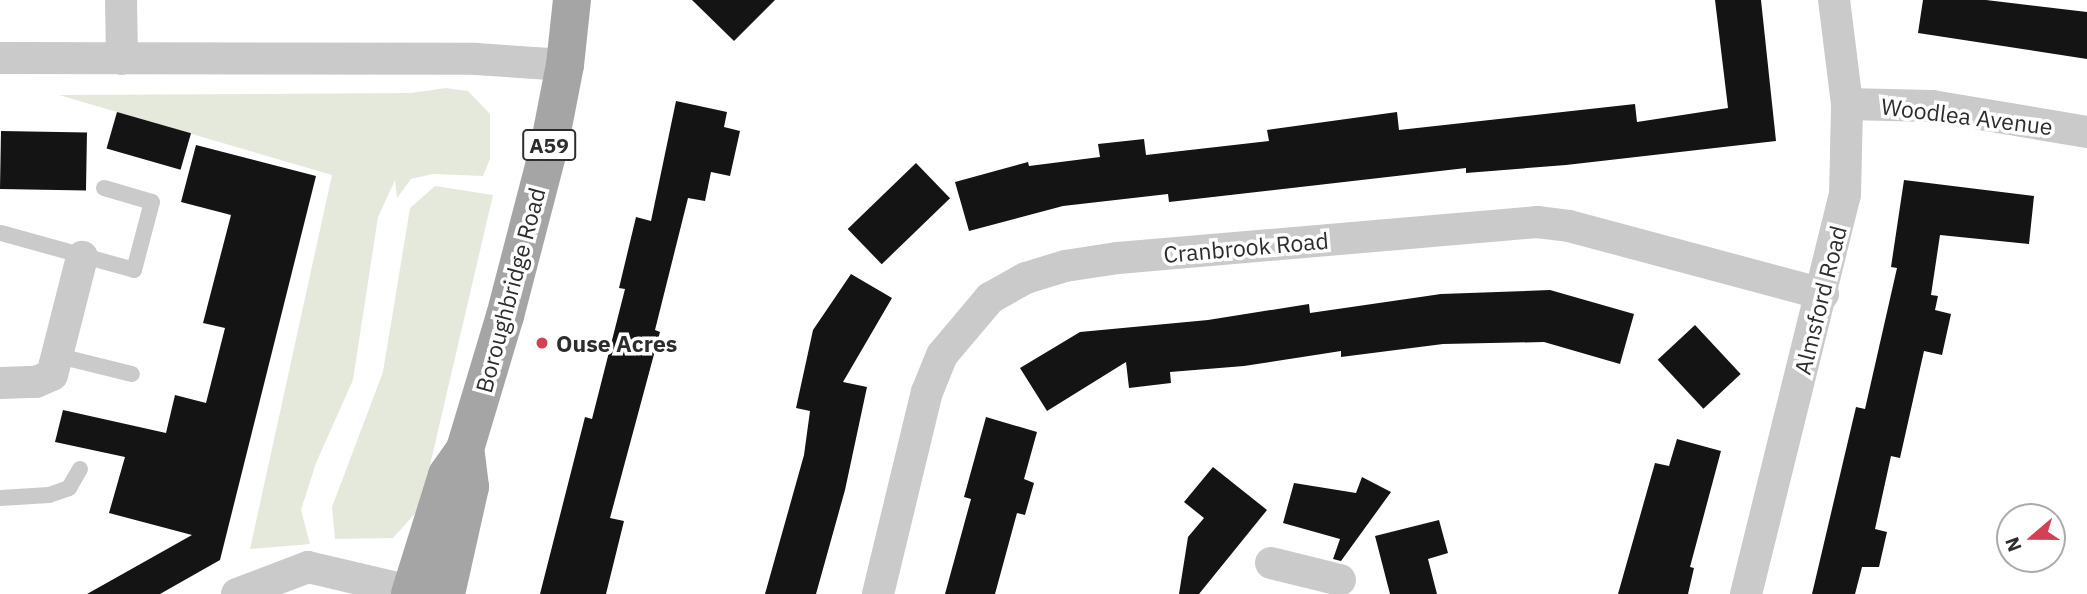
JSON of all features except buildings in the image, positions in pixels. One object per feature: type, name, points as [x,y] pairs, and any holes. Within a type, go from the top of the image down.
[{"type":"main road","name":"Boroughbridge Road","points":[[422,593],[447,475],[465,449],[505,316],[565,65],[574,3]]},
{"type":"street","points":[[121,0],[122,59]]},
{"type":"street","name":"Almsford Road","points":[[1746,594],[1823,294],[1845,195],[1847,104],[1833,0]]},
{"type":"street","points":[[0,58],[477,60],[565,65]]},
{"type":"street","name":"Woodlea Avenue","points":[[1847,104],[1932,106],[2087,132]]},
{"type":"street","name":"Cranbrook Road","points":[[878,594],[927,392],[942,355],[990,298],[1027,278],[1065,266],[1118,258],[1537,222],[1569,226],[1823,294]]},
{"type":"street","points":[[0,383],[44,379],[52,375],[59,356],[82,257]]},
{"type":"street","points":[[1271,563],[1302,583],[1340,580]]},
{"type":"street","points":[[237,594],[275,588],[308,567],[422,593]]},
{"type":"lane","points":[[1,233],[134,270],[152,202],[104,188]]},
{"type":"lane","points":[[59,356],[132,374]]},
{"type":"lane","points":[[0,498],[49,495],[69,488],[80,469]]},
{"type":"shaded area","points":[[446,88],[468,91],[490,114],[490,159],[483,176],[433,174],[411,179],[397,198],[395,180],[378,217],[353,380],[316,463],[301,510],[310,544],[250,549],[332,175],[59,95],[411,93]]},
{"type":"shaded area","points":[[435,186],[493,195],[420,508],[393,538],[335,539],[332,507],[383,372],[410,208]]},
{"type":"place","name":"Ouse Acres","points":[[542,343]]}]
